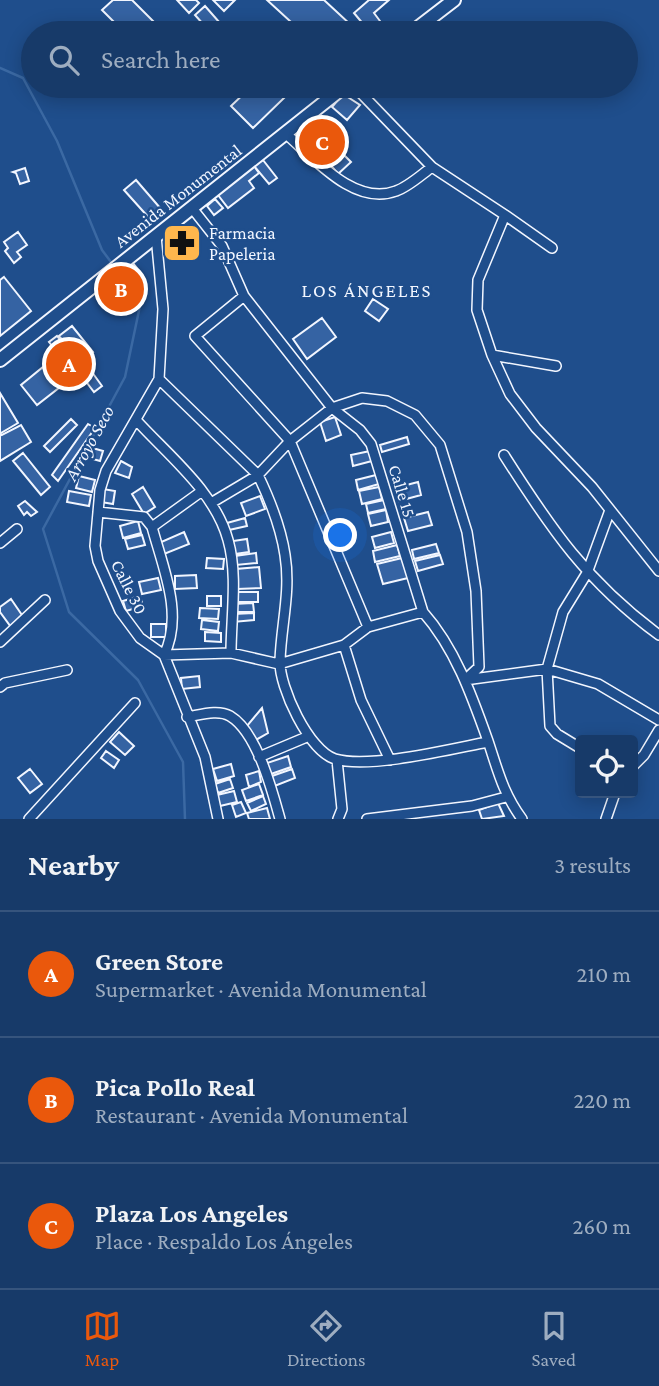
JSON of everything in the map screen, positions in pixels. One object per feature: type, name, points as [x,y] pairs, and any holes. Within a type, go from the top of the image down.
[{"type":"main road","points":[[423,21],[438,5],[454,0]]},
{"type":"main road","name":"Avenida Monumental","points":[[0,360],[330,98]]},
{"type":"street","points":[[366,98],[432,167],[552,248]]},
{"type":"street","points":[[285,133],[350,188],[382,194],[396,191],[432,167]]},
{"type":"street","name":"Calle 15","points":[[192,208],[222,246],[244,296],[332,408],[360,430],[371,444],[423,612],[435,626],[465,680],[506,797],[522,819]]},
{"type":"street","points":[[505,215],[478,280],[477,310],[492,355],[510,394],[536,428],[592,487],[659,571]]},
{"type":"street","name":"Calle 30","points":[[156,236],[163,309],[159,379],[106,471],[98,512],[96,554],[112,595],[140,638],[164,656],[205,757],[218,819]]},
{"type":"street","points":[[244,296],[195,337],[290,441],[368,627]]},
{"type":"street","points":[[492,355],[556,366]]},
{"type":"street","points":[[159,379],[258,475],[275,517],[285,555],[289,602],[279,664],[298,718],[319,749],[337,760],[390,760],[488,742]]},
{"type":"street","points":[[212,503],[258,475],[290,441],[332,408],[362,398],[387,401],[415,415],[440,445],[467,533],[476,591],[479,667],[465,680]]},
{"type":"street","points":[[137,421],[212,503],[228,540],[232,572],[231,653]]},
{"type":"street","points":[[504,455],[563,545],[587,573],[659,635]]},
{"type":"street","points":[[152,527],[202,491]]},
{"type":"street","points":[[575,745],[556,734],[550,726],[547,669],[563,612],[587,573],[610,510]]},
{"type":"street","points":[[98,512],[120,512],[144,517],[152,527],[172,605],[172,639],[164,656],[231,653],[279,664],[344,645],[368,627],[423,612]]},
{"type":"street","points":[[0,542],[17,529]]},
{"type":"street","points":[[0,642],[45,600]]},
{"type":"street","points":[[344,645],[361,700],[390,760]]},
{"type":"street","points":[[465,680],[547,669],[598,684],[659,720]]},
{"type":"street","points":[[2,681],[67,670]]},
{"type":"street","points":[[29,819],[135,703]]},
{"type":"street","points":[[187,717],[215,712],[230,715],[246,732],[259,757],[281,819]]},
{"type":"street","points":[[638,761],[659,730]]},
{"type":"street","points":[[259,757],[309,736]]},
{"type":"street","points":[[337,760],[342,809],[338,819]]},
{"type":"street","points":[[367,819],[472,806],[506,797]]},
{"type":"street","points":[[606,819],[613,798]]},
{"type":"building","points":[[113,0],[132,0],[153,21],[113,21],[102,10]]},
{"type":"building","points":[[177,0],[196,0],[199,3],[189,13]]},
{"type":"building","points":[[213,0],[235,0],[224,11]]},
{"type":"building","points":[[267,0],[324,0],[347,21],[290,21]]},
{"type":"building","points":[[369,0],[389,0],[374,13],[380,21],[361,21],[354,13]]},
{"type":"building","points":[[205,6],[218,21],[200,21],[195,15]]},
{"type":"building","points":[[239,98],[284,98],[253,128],[231,106]]},
{"type":"building","points":[[340,98],[349,98],[360,105],[347,120],[332,107]]},
{"type":"building","points":[[314,125],[351,162],[338,174],[305,134]]},
{"type":"building","points":[[263,160],[277,178],[269,184],[254,166]]},
{"type":"building","points":[[254,166],[259,173],[249,181],[254,188],[228,208],[218,195]]},
{"type":"building","points":[[25,168],[29,181],[20,184],[13,172]]},
{"type":"building","points":[[136,180],[161,209],[150,219],[124,190]]},
{"type":"building","points":[[215,199],[223,208],[214,215],[207,206]]},
{"type":"building","name":"Farmacia Papeleria","points":[[177,228],[195,251],[186,259],[168,235]]},
{"type":"building","points":[[18,232],[27,245],[17,252],[21,257],[14,263],[5,251],[8,248],[4,242]]},
{"type":"building","points":[[131,261],[141,273],[134,279],[124,266]]},
{"type":"building","points":[[4,277],[31,311],[0,336],[0,280]]},
{"type":"building","points":[[119,279],[130,293],[122,299],[111,285]]},
{"type":"building","points":[[111,285],[126,303],[118,310],[103,292]]},
{"type":"building","points":[[373,299],[388,309],[379,321],[365,311]]},
{"type":"building","points":[[322,318],[336,337],[307,359],[293,339]]},
{"type":"building","points":[[72,326],[93,352],[80,362],[59,336]]},
{"type":"building","points":[[57,336],[65,346],[57,352],[49,342]]},
{"type":"building","points":[[66,349],[82,371],[71,379],[55,358]]},
{"type":"building","points":[[43,367],[60,387],[37,405],[21,385]]},
{"type":"building","points":[[89,368],[102,386],[94,392],[81,375]]},
{"type":"building","points":[[0,393],[18,423],[1,433],[2,435],[21,425],[31,442],[0,461]]},
{"type":"building","points":[[335,417],[341,435],[326,441],[320,422]]},
{"type":"building","points":[[71,419],[77,425],[50,452],[44,446]]},
{"type":"building","points":[[88,424],[95,428],[58,481],[52,475]]},
{"type":"building","points":[[407,437],[409,444],[382,452],[380,445]]},
{"type":"building","points":[[89,447],[103,451],[100,461],[86,457]]},
{"type":"building","points":[[370,451],[372,461],[353,466],[351,455]]},
{"type":"building","points":[[23,453],[50,487],[41,495],[13,461]]},
{"type":"building","points":[[121,461],[132,467],[129,478],[115,473]]},
{"type":"building","points":[[376,475],[379,484],[358,490],[356,480]]},
{"type":"building","points":[[79,476],[95,480],[92,492],[76,488]]},
{"type":"building","points":[[418,482],[421,495],[399,501],[395,488]]},
{"type":"building","points":[[143,487],[155,507],[144,514],[132,494]]},
{"type":"building","points":[[379,487],[382,499],[362,504],[359,491]]},
{"type":"building","points":[[103,489],[115,491],[113,504],[101,502]]},
{"type":"building","points":[[69,491],[91,495],[89,506],[67,502]]},
{"type":"building","points":[[260,496],[265,509],[246,516],[241,503]]},
{"type":"building","points":[[384,500],[386,509],[368,513],[366,504]]},
{"type":"building","points":[[25,501],[37,512],[31,516],[27,512],[24,515],[18,506]]},
{"type":"building","points":[[386,510],[388,522],[371,526],[368,514]]},
{"type":"building","points":[[428,512],[432,525],[408,531],[404,518]]},
{"type":"building","points":[[245,518],[247,526],[229,530],[227,523]]},
{"type":"building","points":[[138,521],[141,533],[123,538],[120,526]]},
{"type":"building","points":[[184,532],[189,544],[164,554],[159,543]]},
{"type":"building","points":[[391,532],[394,543],[375,548],[372,537]]},
{"type":"building","points":[[142,535],[145,545],[128,549],[125,539]]},
{"type":"building","points":[[247,539],[249,552],[235,554],[233,541]]},
{"type":"building","points":[[436,544],[439,553],[414,559],[412,550]]},
{"type":"building","points":[[397,545],[400,556],[375,562],[373,551]]},
{"type":"building","points":[[256,553],[257,563],[236,565],[235,556]]},
{"type":"building","points":[[440,555],[443,564],[418,571],[415,561]]},
{"type":"building","points":[[207,558],[224,559],[223,569],[206,568]]},
{"type":"building","points":[[402,558],[408,578],[383,584],[377,564]]},
{"type":"building","points":[[259,567],[261,588],[237,589],[236,569]]},
{"type":"building","points":[[196,575],[197,588],[175,589],[175,576]]},
{"type":"building","points":[[158,578],[161,590],[142,594],[139,582]]},
{"type":"building","points":[[234,592],[258,592],[258,602],[234,602]]},
{"type":"building","points":[[140,596],[143,606],[126,611],[123,601]]},
{"type":"building","points":[[207,596],[221,596],[221,606],[207,606]]},
{"type":"building","points":[[11,599],[24,618],[11,627],[0,612],[0,607]]},
{"type":"building","points":[[253,603],[254,612],[234,612],[233,604]]},
{"type":"building","points":[[200,608],[219,609],[218,619],[199,618]]},
{"type":"building","points":[[254,613],[254,620],[233,622],[233,614]]},
{"type":"building","points":[[202,620],[219,622],[218,631],[201,629]]},
{"type":"building","points":[[151,624],[166,624],[166,637],[151,637]]},
{"type":"building","points":[[205,632],[221,633],[221,642],[205,641]]},
{"type":"building","points":[[199,676],[200,687],[182,689],[181,678]]},
{"type":"building","points":[[262,708],[268,733],[254,741],[246,727]]},
{"type":"building","points":[[119,732],[134,746],[125,755],[110,742]]},
{"type":"building","points":[[106,751],[119,760],[114,768],[101,758]]},
{"type":"building","points":[[288,756],[291,767],[271,774],[267,763]]},
{"type":"building","points":[[231,764],[234,776],[217,781],[213,769]]},
{"type":"building","points":[[30,769],[42,784],[30,793],[18,778]]},
{"type":"building","points":[[292,769],[295,778],[272,787],[272,776]]},
{"type":"building","points":[[259,771],[261,782],[249,787],[246,775]]},
{"type":"building","points":[[230,779],[233,788],[218,793],[215,784]]},
{"type":"building","points":[[259,784],[263,795],[246,801],[242,790]]},
{"type":"building","points":[[234,791],[237,802],[220,806],[217,795]]},
{"type":"building","points":[[263,796],[266,804],[251,811],[247,803]]},
{"type":"building","points":[[241,802],[246,813],[236,817],[232,805]]},
{"type":"building","points":[[498,803],[504,816],[482,819],[479,810]]},
{"type":"building","points":[[267,808],[270,819],[249,819],[247,813]]},
{"type":"waterway","name":"Arroyo Seco","points":[[0,68],[21,77]]},
{"type":"waterway","name":"Arroyo Seco","points":[[34,98],[57,141],[102,250],[114,266]]},
{"type":"waterway","name":"Arroyo Seco","points":[[118,271],[141,301],[125,377],[43,529],[69,612],[138,680],[183,762],[185,819]]},
{"type":"place","name":"Plaza Los Angeles","points":[[322,142]]},
{"type":"place","name":"Farmacia Papeleria","points":[[182,243]]},
{"type":"place","name":"Pica Pollo Real","points":[[121,289]]},
{"type":"place","name":"Green Store","points":[[69,364]]},
{"type":"district","name":"LOS ÁNGELES","points":[[367,290]]}]
